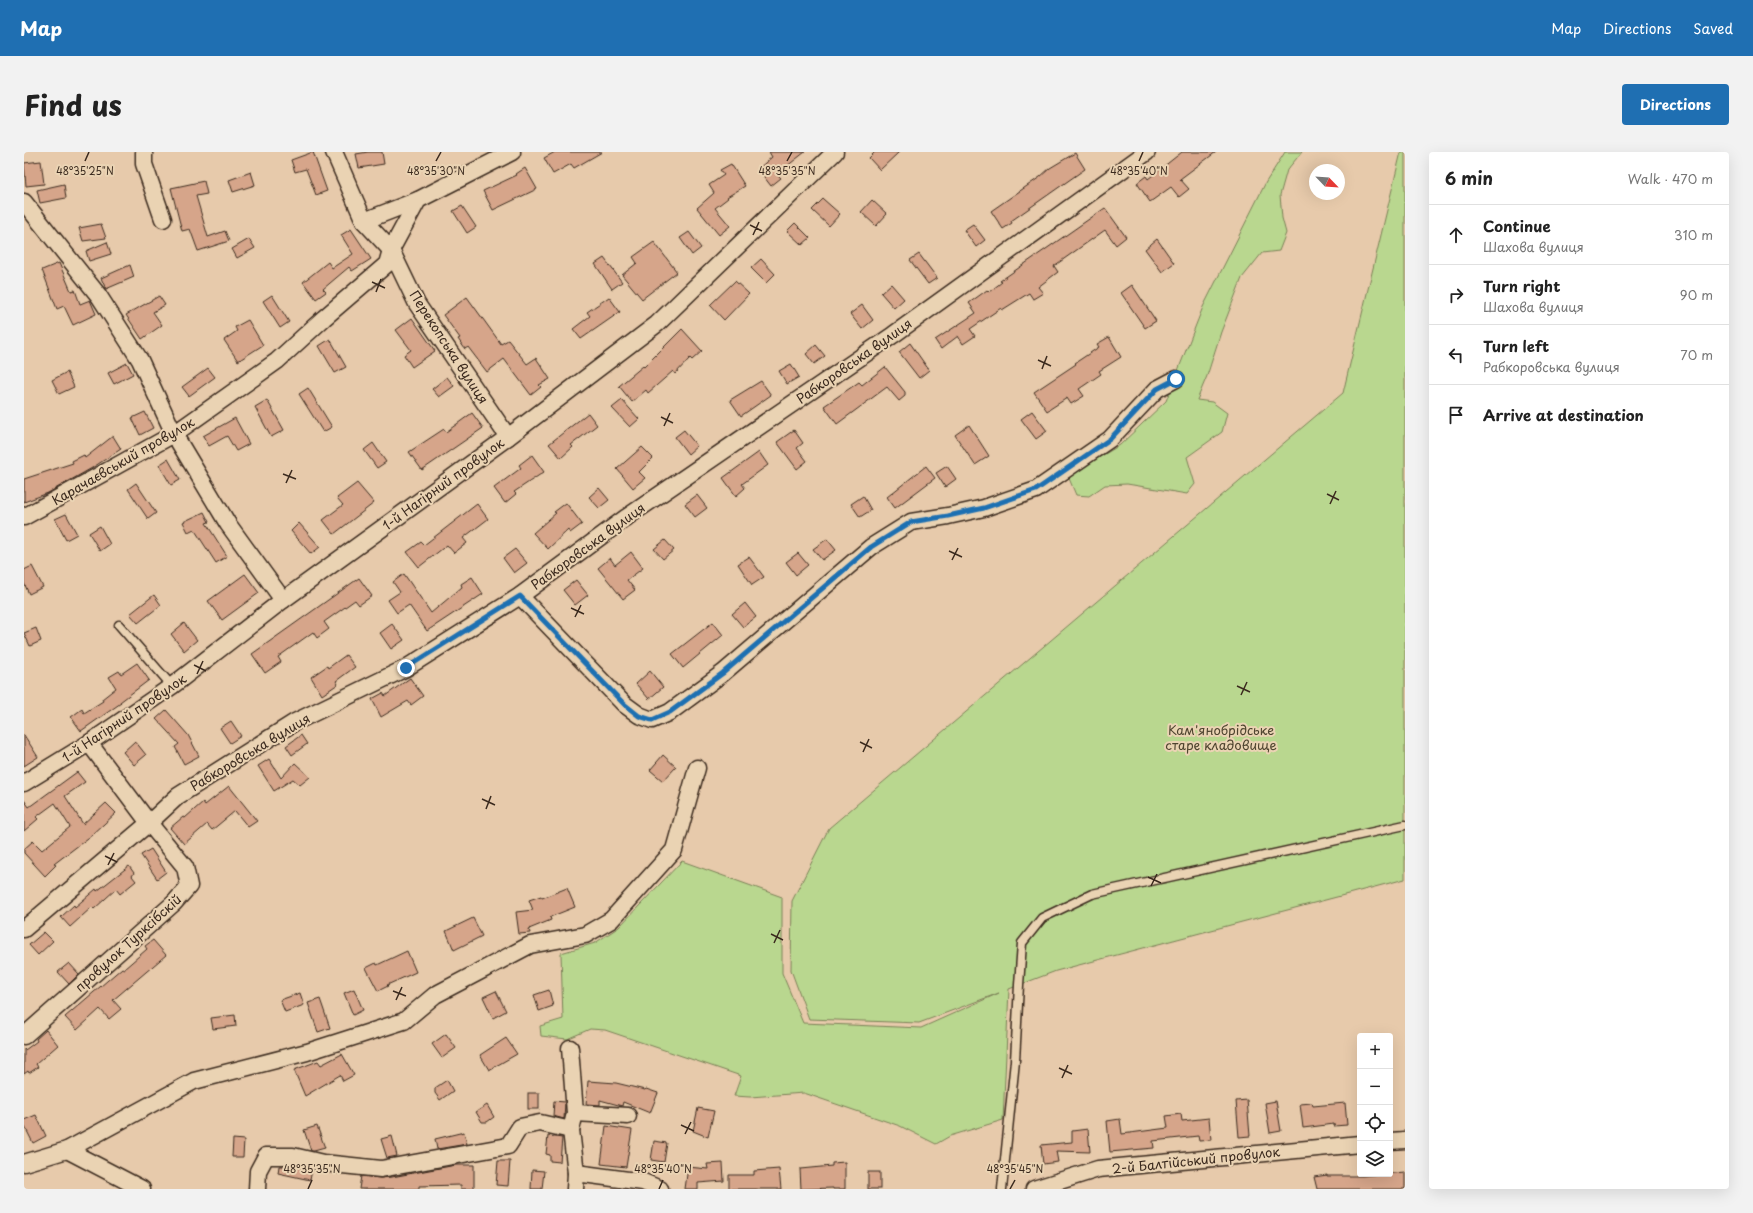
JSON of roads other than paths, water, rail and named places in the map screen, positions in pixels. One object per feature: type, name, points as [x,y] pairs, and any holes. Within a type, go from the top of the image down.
[{"type":"street","points":[[144,152],[144,164],[163,219]]},
{"type":"street","name":"Перекопська вулиця","points":[[334,152],[364,221],[391,250],[417,304],[508,437]]},
{"type":"street","points":[[364,221],[418,200],[512,152]]},
{"type":"street","name":"1-й Нагірний провулок","points":[[24,783],[89,743],[172,686],[283,600],[508,437],[657,324],[835,152]]},
{"type":"street","name":"Рабкоровська вулиця","points":[[24,929],[149,823],[178,796],[295,722],[406,668],[520,596],[627,517],[893,335],[1147,152]]},
{"type":"street","name":"Карачаєвський провулок","points":[[24,517],[174,434],[277,361],[387,264],[391,250],[418,200]]},
{"type":"street","points":[[24,202],[99,296],[140,360],[174,434],[228,524],[283,600]]},
{"type":"street","points":[[520,596],[624,704],[639,716],[652,720],[670,712],[723,673],[871,547],[911,522],[984,508],[1036,490],[1110,439],[1157,389],[1176,379]]},
{"type":"street","name":"провулок Турксібскій","points":[[24,1036],[174,903],[189,886],[185,867],[149,823],[89,743]]},
{"type":"street","points":[[24,1163],[67,1150],[194,1081],[307,1052],[404,1021],[436,995],[530,945],[585,934],[611,920],[674,850],[697,768]]},
{"type":"street","points":[[570,1048],[574,1113],[571,1130],[576,1181],[643,1182],[660,1189]]},
{"type":"street","points":[[574,1113],[628,1116]]},
{"type":"street","points":[[257,1189],[258,1171],[266,1156],[293,1156],[323,1163],[381,1168],[508,1146],[520,1127],[540,1123],[571,1130]]},
{"type":"street","points":[[1393,1141],[1405,1140]]},
{"type":"street","name":"2-й Балтійський провулок","points":[[1034,1189],[1098,1170],[1357,1144]]},
{"type":"street","points":[[67,1150],[142,1189]]},
{"type":"lane","points":[[119,625],[172,686]]},
{"type":"lane","points":[[1002,1189],[1015,1061],[1018,985],[1022,943],[1042,918],[1092,894],[1405,825]]},
{"type":"park label","name":"Кам'янобрідське старе кладовище","points":[[1221,738]]}]
